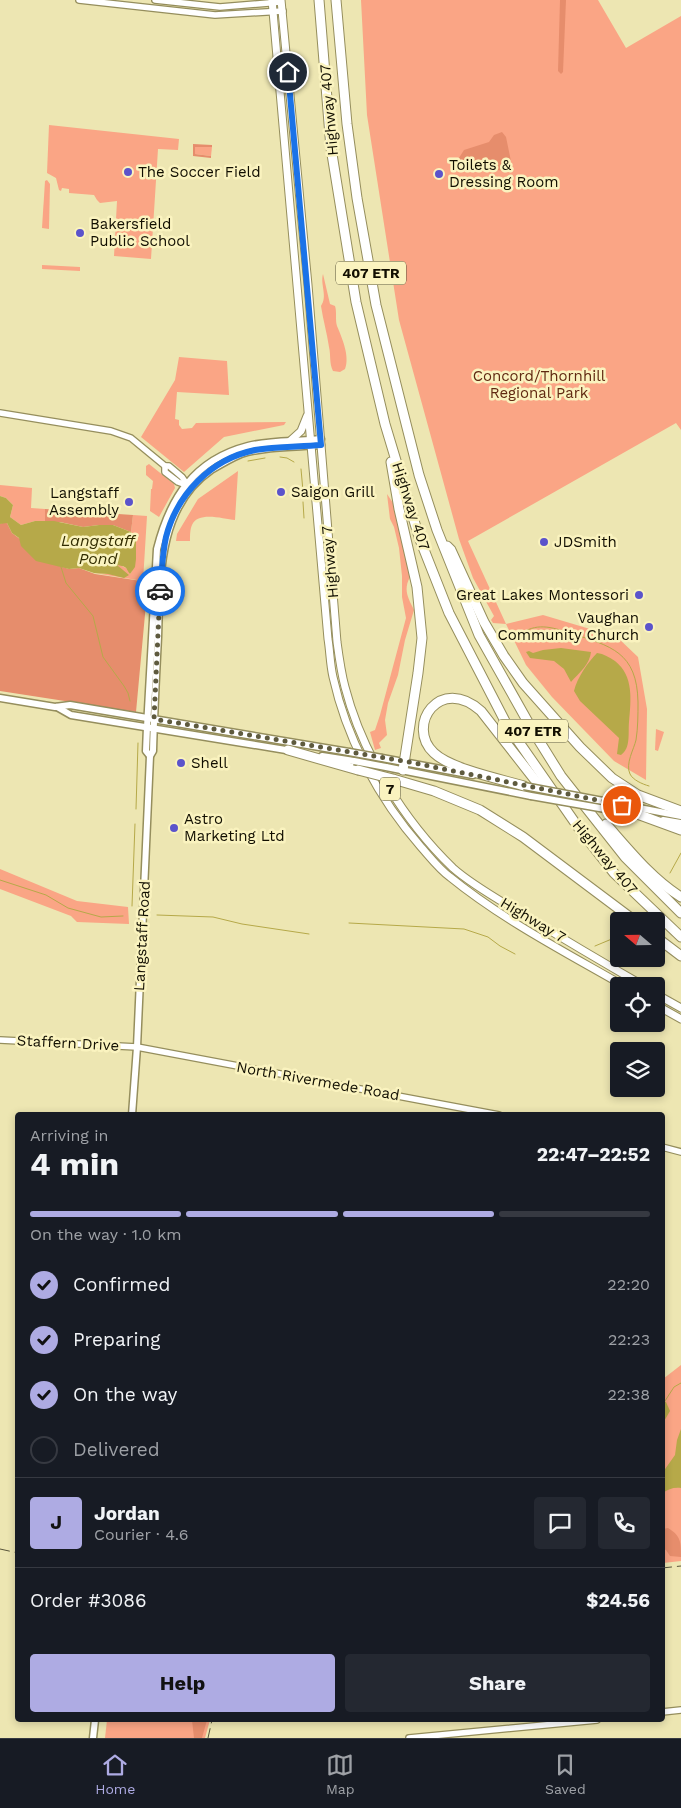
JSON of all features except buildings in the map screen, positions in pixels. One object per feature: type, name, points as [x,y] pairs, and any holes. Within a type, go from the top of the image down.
[{"type":"highway","name":"Highway 407","points":[[318,0],[333,157],[356,302],[385,424],[419,537],[449,613],[507,725],[567,811],[614,873],[681,938]]},
{"type":"highway","name":"Highway 407","points":[[336,0],[352,161],[376,305],[419,474],[441,539],[479,635],[561,776],[625,857],[681,913]]},
{"type":"highway","points":[[385,424],[399,509],[420,600],[422,638],[403,766]]},
{"type":"highway","points":[[441,539],[451,550],[487,628],[504,656],[530,691],[580,747],[612,778],[638,795],[681,810]]},
{"type":"highway","points":[[524,786],[457,766],[440,758],[433,752],[425,742],[423,730],[425,719],[432,707],[447,698],[460,698],[471,702],[481,711],[535,780],[567,811]]},
{"type":"highway","points":[[288,750],[434,791],[480,810],[524,837],[622,912]]},
{"type":"highway","points":[[588,811],[603,821],[644,866],[672,892],[681,897]]},
{"type":"highway","points":[[640,815],[681,830]]},
{"type":"highway","points":[[665,944],[681,956]]},
{"type":"main road","name":"Highway 7","points":[[281,1],[321,442],[336,642],[345,688],[366,745],[392,794],[423,835],[455,869],[498,900],[629,977]]},
{"type":"main road","name":"Highway 7","points":[[272,2],[328,639],[333,676],[355,743],[374,783],[411,835],[448,876],[493,909],[610,978]]},
{"type":"main road","points":[[290,441],[304,427],[309,408]]},
{"type":"main road","name":"Langstaff Road","points":[[132,1112],[137,1047],[150,756],[153,751],[151,718],[163,554],[167,536],[174,514],[188,487],[199,471],[220,457],[249,445],[290,441],[310,443]]},
{"type":"main road","name":"Langstaff Road","points":[[188,487],[221,464],[240,454],[321,442]]},
{"type":"main road","points":[[0,698],[56,707],[71,714],[151,728],[386,767],[403,766],[524,786],[681,816]]},
{"type":"main road","points":[[56,707],[70,705],[382,758],[403,766],[531,796],[681,824]]},
{"type":"main road","points":[[665,999],[681,1008]]},
{"type":"main road","points":[[665,1010],[681,1020]]},
{"type":"main road","points":[[93,1738],[95,1722]]},
{"type":"street","points":[[79,0],[215,14],[282,11]]},
{"type":"street","points":[[155,0],[220,7],[281,1]]},
{"type":"street","points":[[0,413],[111,430],[131,438],[165,466],[165,472],[188,487]]},
{"type":"street","name":"Staffern Drive","points":[[0,1040],[137,1047]]},
{"type":"street","name":"North Rivermede Road","points":[[137,1047],[483,1112]]},
{"type":"street","points":[[665,1148],[681,1152]]},
{"type":"street","points":[[665,1712],[681,1710]]},
{"type":"street","points":[[409,1738],[576,1722]]},
{"type":"green space","name":"Concord/Thornhill Regional Park","points":[[361,0],[598,0],[626,48],[681,16],[681,430],[676,423],[468,541],[506,624],[493,623],[491,620],[494,616],[473,578],[459,539],[399,320],[367,115]]},
{"type":"green space","points":[[49,125],[179,139],[178,150],[158,149],[151,259],[114,256],[117,201],[100,203],[94,195],[69,193],[69,189],[62,188],[61,191],[59,190],[56,178],[47,173]]},
{"type":"green space","points":[[195,146],[212,147],[211,156],[195,154]]},
{"type":"green space","points":[[47,180],[50,184],[49,229],[42,228],[45,181]]},
{"type":"green space","points":[[42,265],[80,267],[80,271],[42,269]]},
{"type":"green space","points":[[323,274],[330,304],[335,306],[336,324],[347,358],[345,369],[340,372],[333,371],[331,365],[330,350],[321,306],[324,298]]},
{"type":"green space","points":[[179,357],[227,361],[229,395],[177,392],[175,419],[179,420],[179,425],[182,429],[192,428],[196,423],[286,422],[284,425],[224,437],[184,472],[141,437],[175,380]]},
{"type":"green space","points":[[149,464],[174,484],[175,488],[159,517],[150,511],[153,481],[146,475],[146,466]]},
{"type":"green space","points":[[238,471],[235,520],[211,517],[200,518],[192,525],[190,541],[176,541],[177,534],[198,499]]},
{"type":"green space","points":[[0,485],[32,488],[31,508],[45,509],[45,523],[35,521],[21,525],[10,517],[13,505],[6,498],[0,496]]},
{"type":"green space","points":[[387,494],[393,503],[410,577],[407,594],[414,610],[405,640],[398,675],[388,703],[385,720],[387,735],[379,743],[381,748],[375,750],[370,732],[375,730],[380,715],[406,618],[402,597],[399,548],[390,519]]},
{"type":"green space","points":[[133,515],[147,516],[143,581],[94,573],[108,574],[119,567],[118,564],[128,569],[130,574],[132,571],[134,536],[131,532]]},
{"type":"green space","points":[[543,615],[617,637],[638,657],[647,709],[646,780],[614,761],[552,697],[526,665],[506,624]]},
{"type":"green space","points":[[656,729],[664,732],[658,751],[655,750]]},
{"type":"green space","points":[[0,869],[77,901],[128,907],[129,924],[77,922],[71,916],[0,889]]},
{"type":"green space","points":[[681,1365],[681,1561],[665,1563],[665,1377]]},
{"type":"green space","points":[[107,1722],[209,1722],[205,1738],[105,1738]]},
{"type":"shaded area","points":[[560,0],[566,0],[563,72],[561,74],[558,71]]},
{"type":"shaded area","points":[[502,132],[506,137],[513,171],[485,168],[457,161],[464,150],[489,142],[494,135]]},
{"type":"shaded area","points":[[193,144],[212,145],[212,147],[195,147],[195,154],[211,156],[211,158],[193,156]]},
{"type":"shaded area","points":[[45,509],[133,515],[131,532],[113,525],[83,527],[60,522],[45,523]]},
{"type":"shaded area","points":[[7,523],[12,533],[53,564],[69,569],[79,568],[95,574],[148,582],[136,712],[0,691],[0,524]]},
{"type":"shaded area","points":[[668,1528],[676,1534],[681,1547],[681,1557],[670,1556],[665,1550],[665,1529]]},
{"type":"shaded area","points":[[192,1722],[206,1722],[202,1738],[194,1738]]},
{"type":"water","name":"Langstaff Pond","points":[[0,496],[6,498],[13,505],[10,517],[21,525],[35,521],[54,521],[83,527],[113,525],[131,532],[136,541],[135,567],[130,574],[126,568],[117,565],[129,575],[124,578],[94,573],[79,568],[69,569],[36,561],[21,546],[19,538],[12,533],[7,523],[0,524]]},
{"type":"water","points":[[561,648],[591,652],[581,672],[571,682],[564,669],[554,661],[530,658],[526,652],[533,653]]},
{"type":"water","points":[[597,653],[615,661],[621,667],[630,689],[628,740],[626,748],[621,755],[617,754],[619,738],[580,701],[574,691],[583,670]]},
{"type":"water","points":[[665,1402],[666,1402],[670,1411],[665,1420]]},
{"type":"water","points":[[681,1429],[681,1488],[665,1492],[665,1469],[675,1455]]},
{"type":"waterway","points":[[280,457],[294,462]]},
{"type":"waterway","points":[[248,461],[265,458]]},
{"type":"waterway","points":[[301,469],[303,491]]},
{"type":"waterway","points":[[303,502],[304,518]]},
{"type":"waterway","points":[[61,567],[66,583],[93,616],[103,657],[124,686],[130,701]]},
{"type":"waterway","points":[[519,635],[531,628],[544,627],[556,629],[609,647],[627,662],[633,672],[638,702],[637,735],[629,761],[629,770],[635,780],[649,786]]},
{"type":"waterway","points":[[136,809],[138,743]]},
{"type":"waterway","points":[[132,906],[135,824]]},
{"type":"waterway","points":[[670,873],[681,853]]},
{"type":"waterway","points":[[0,880],[46,895],[68,908],[101,917],[123,916]]},
{"type":"waterway","points":[[157,915],[213,917],[242,924],[309,934]]},
{"type":"waterway","points":[[349,923],[464,929],[488,937],[515,954]]},
{"type":"waterway","points":[[595,946],[610,940]]},
{"type":"waterway","points":[[665,1401],[674,1387],[681,1383]]},
{"type":"railway","points":[[0,1549],[15,1552]]},
{"type":"railway","points":[[665,1568],[681,1566]]},
{"type":"railway","points":[[208,1738],[212,1722]]},
{"type":"way so far","points":[[160,591],[154,719],[404,761],[622,805]]},
{"type":"place","name":"The Soccer Field","points":[[128,172]]},
{"type":"place","name":"Toilets & Dressing Room","points":[[439,174]]},
{"type":"place","name":"Bakersfield Public School","points":[[80,233]]},
{"type":"place","name":"Saigon Grill","points":[[281,492]]},
{"type":"place","name":"Langstaff Assembly","points":[[129,502]]},
{"type":"place","name":"JDSmith","points":[[544,542]]},
{"type":"place","name":"Great Lakes Montessori","points":[[639,595]]},
{"type":"place","name":"Vaughan Community Church","points":[[649,627]]},
{"type":"place","name":"Shell","points":[[181,763]]},
{"type":"place","name":"Astro Marketing Ltd","points":[[174,828]]},
{"type":"route","points":[[160,591],[163,554],[174,514],[190,489],[203,476],[230,459],[255,450],[321,445],[288,72]]}]
